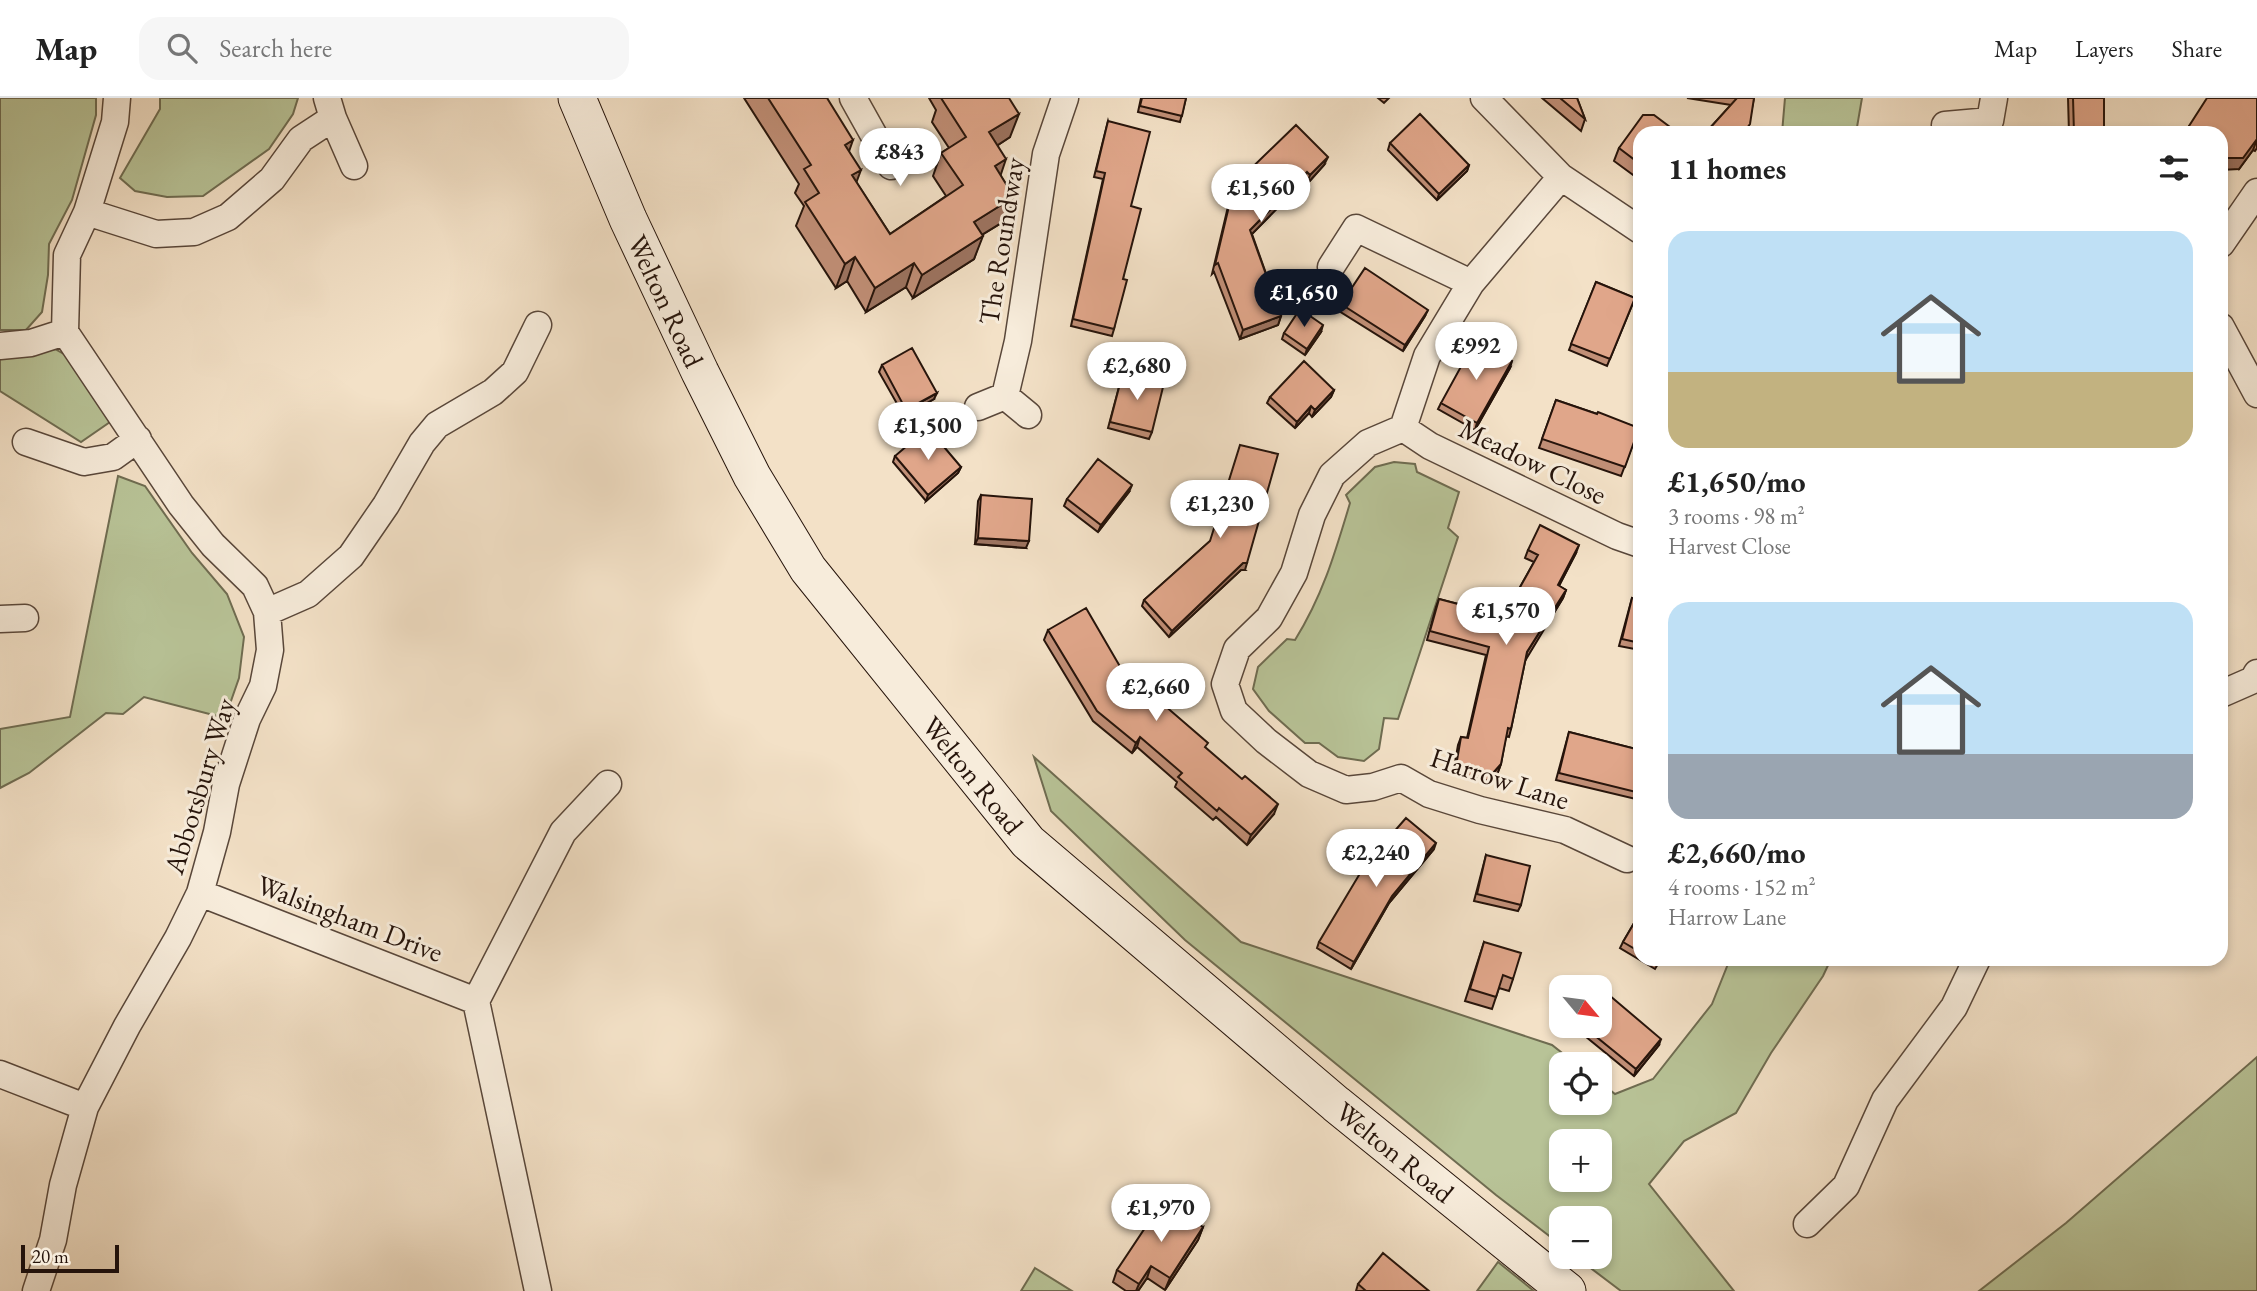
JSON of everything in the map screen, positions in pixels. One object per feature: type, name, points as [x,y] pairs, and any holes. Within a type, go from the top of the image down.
[{"type":"street","points":[[0,346],[32,343],[65,332],[67,255],[87,212],[115,122],[117,98]]},
{"type":"street","name":"Welton Road","points":[[577,98],[628,219],[700,372],[752,476],[808,569],[1028,842],[1336,1104],[1567,1291]]},
{"type":"street","points":[[853,98],[891,166]]},
{"type":"street","name":"The Roundway","points":[[1005,396],[1018,341],[1046,154],[1065,98]]},
{"type":"street","points":[[1484,98],[1561,177],[1633,225]]},
{"type":"street","points":[[87,212],[156,234],[194,232],[228,217],[272,179],[301,139],[330,108],[354,166]]},
{"type":"street","points":[[1945,125],[1995,117]]},
{"type":"street","points":[[1403,428],[1427,356],[1471,284],[1561,177]]},
{"type":"street","points":[[2228,234],[2257,192]]},
{"type":"street","points":[[1331,267],[1356,228],[1471,284]]},
{"type":"street","points":[[267,612],[307,594],[351,556],[386,505],[422,443],[437,425],[493,392],[515,372],[538,325]]},
{"type":"street","name":"Abbotsbury Way","points":[[36,1291],[53,1240],[63,1185],[85,1107],[200,893],[217,832],[226,784],[247,719],[263,686],[270,650],[267,612],[255,586],[213,545],[181,505],[65,332]]},
{"type":"street","points":[[2228,340],[2257,394]]},
{"type":"street","points":[[978,407],[1005,396],[1028,415]]},
{"type":"street","name":"Meadow Close","points":[[1403,428],[1430,446],[1633,542]]},
{"type":"street","name":"Harrow Lane","points":[[1403,428],[1368,443],[1332,475],[1312,515],[1293,573],[1269,618],[1237,649],[1225,684],[1234,711],[1266,741],[1309,774],[1346,790],[1373,787],[1401,778],[1429,793],[1480,810],[1565,831],[1627,859]]},
{"type":"street","points":[[26,442],[84,462],[113,457],[138,439]]},
{"type":"street","points":[[2228,691],[2256,680]]},
{"type":"street","points":[[538,1291],[476,1002],[563,832],[608,784]]},
{"type":"street","name":"Walsingham Drive","points":[[200,893],[476,1002]]},
{"type":"street","points":[[1807,1224],[1846,1186],[1885,1100],[1954,1007],[1974,966]]},
{"type":"street","points":[[0,1074],[85,1107]]},
{"type":"green space","points":[[0,98],[96,98],[96,115],[72,200],[49,244],[48,275],[42,312],[26,330],[0,330]]},
{"type":"green space","points":[[160,98],[298,98],[293,114],[269,149],[203,196],[167,197],[135,191],[120,178],[160,109]]},
{"type":"green space","points":[[1785,98],[1862,98],[1857,126],[1783,126]]},
{"type":"green space","points":[[55,349],[69,357],[110,422],[81,442],[0,391],[0,358]]},
{"type":"green space","points":[[1394,462],[1415,464],[1417,472],[1459,492],[1448,528],[1458,537],[1398,719],[1384,718],[1379,749],[1364,761],[1338,757],[1319,743],[1305,743],[1269,711],[1253,689],[1258,667],[1287,639],[1295,640],[1313,607],[1350,503],[1346,495],[1375,467]]},
{"type":"green space","points":[[118,476],[145,486],[192,553],[227,594],[244,637],[239,678],[225,718],[144,697],[123,714],[106,713],[29,773],[0,788],[0,729],[70,717]]},
{"type":"green space","points":[[1034,757],[1241,942],[1552,1045],[1561,1052],[1549,1052],[1549,1115],[1612,1115],[1612,1092],[1615,1094],[1653,1079],[1712,1004],[1727,966],[1828,966],[1736,1113],[1684,1141],[1649,1184],[1734,1291],[1621,1291],[1592,1269],[1612,1269],[1612,1206],[1549,1206],[1549,1236],[1185,940],[1051,811]]},
{"type":"green space","points":[[2257,1057],[2257,1291],[1979,1291],[2066,1223]]},
{"type":"green space","points":[[1498,1262],[1534,1291],[1477,1291]]},
{"type":"green space","points":[[1035,1268],[1072,1291],[1021,1291]]},
{"type":"building","points":[[768,98],[827,98],[853,140],[845,145],[861,170],[852,175],[890,234],[963,185],[941,153],[966,137],[941,98],[1009,98],[1019,114],[989,132],[1006,159],[995,166],[1014,197],[974,222],[983,236],[922,275],[914,263],[875,288],[855,257],[845,264],[805,202],[819,193],[804,169],[811,165]]},
{"type":"building","points":[[1142,98],[1186,98],[1182,116],[1140,106]]},
{"type":"building","points":[[1560,98],[1577,98],[1585,119]]},
{"type":"building","points":[[1737,98],[1754,98],[1748,126],[1712,126]]},
{"type":"building","points":[[2073,98],[2104,98],[2104,126],[2074,126]]},
{"type":"building","points":[[2207,98],[2257,98],[2257,139],[2243,158],[2228,158],[2228,126],[2189,126]]},
{"type":"building","points":[[1420,114],[1469,165],[1439,194],[1390,143]]},
{"type":"building","points":[[1643,115],[1654,115],[1669,126],[1635,126]]},
{"type":"building","points":[[1108,121],[1150,132],[1131,206],[1141,209],[1123,279],[1127,280],[1114,329],[1073,319],[1105,173],[1096,171]]},
{"type":"building","points":[[1296,125],[1328,157],[1310,175],[1307,172],[1250,230],[1281,316],[1243,330],[1218,263],[1215,265],[1234,185]]},
{"type":"building","points":[[1633,129],[1633,159],[1619,148]]},
{"type":"building","points":[[1365,268],[1428,310],[1405,345],[1341,304]]},
{"type":"building","points":[[1596,282],[1633,297],[1610,359],[1571,344]]},
{"type":"building","points":[[1300,309],[1323,325],[1307,349],[1284,333]]},
{"type":"building","points":[[1475,341],[1512,361],[1477,423],[1441,403]]},
{"type":"building","points":[[912,348],[937,393],[906,410],[882,365]]},
{"type":"building","points":[[1304,361],[1334,390],[1315,410],[1311,406],[1297,422],[1270,397]]},
{"type":"building","points":[[1123,372],[1164,383],[1152,432],[1110,422]]},
{"type":"building","points":[[1556,400],[1633,426],[1633,445],[1625,467],[1542,439]]},
{"type":"building","points":[[928,428],[961,467],[928,495],[895,456]]},
{"type":"building","points":[[1240,445],[1278,454],[1247,563],[1243,563],[1172,631],[1144,600],[1210,541]]},
{"type":"building","points":[[1098,459],[1132,485],[1101,525],[1067,499]]},
{"type":"building","points":[[981,495],[1032,499],[1029,541],[978,538]]},
{"type":"building","points":[[1540,525],[1579,545],[1558,585],[1566,590],[1527,652],[1501,764],[1493,773],[1456,766],[1461,737],[1468,738],[1489,647],[1430,631],[1439,599],[1504,616],[1538,555],[1528,550]]},
{"type":"building","points":[[1632,598],[1633,598],[1633,641],[1622,639]]},
{"type":"building","points":[[1086,608],[1129,682],[1137,672],[1162,693],[1157,699],[1208,743],[1205,747],[1242,779],[1245,776],[1278,804],[1251,835],[1219,808],[1217,811],[1178,777],[1182,773],[1140,737],[1136,743],[1097,711],[1048,630]]},
{"type":"building","points":[[1569,732],[1633,748],[1633,791],[1559,773]]},
{"type":"building","points":[[1406,818],[1436,843],[1392,896],[1354,962],[1319,942],[1365,865]]},
{"type":"building","points":[[1486,855],[1530,866],[1521,905],[1477,894]]},
{"type":"building","points":[[1633,925],[1633,948],[1623,942]]},
{"type":"building","points":[[1484,942],[1521,953],[1513,979],[1503,975],[1496,997],[1470,989]]},
{"type":"building","points":[[1612,998],[1661,1039],[1636,1069],[1598,1038],[1612,1038]]},
{"type":"building","points":[[1163,1201],[1203,1227],[1170,1278],[1151,1266],[1139,1284],[1117,1270]]},
{"type":"building","points":[[1383,1253],[1429,1291],[1366,1291],[1358,1284]]}]
